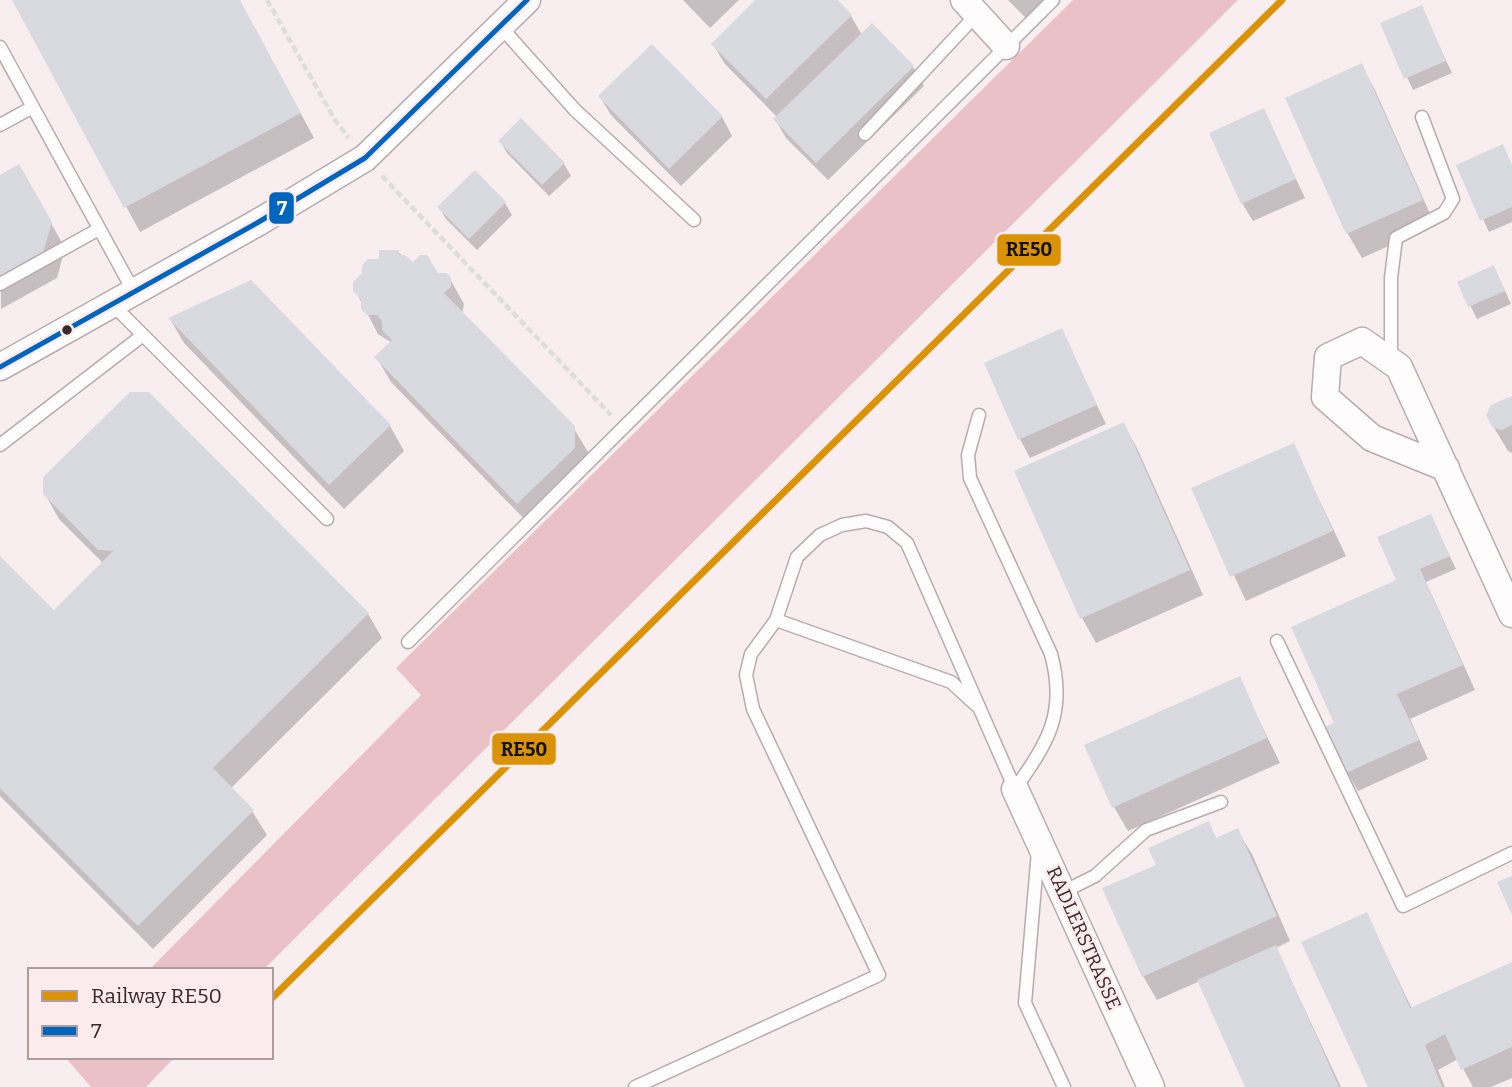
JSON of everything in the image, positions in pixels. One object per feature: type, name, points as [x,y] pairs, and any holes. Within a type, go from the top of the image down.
[{"type":"street","points":[[0,367],[365,158],[527,0]]},
{"type":"street","points":[[970,7],[1006,46]]},
{"type":"street","points":[[1446,468],[1372,438],[1325,397],[1328,357],[1362,341],[1399,367],[1446,468],[1512,614]]},
{"type":"street","name":"RADLERSTRASSE","points":[[1016,789],[1151,1087]]},
{"type":"lane","points":[[408,642],[1053,0]]},
{"type":"lane","points":[[865,134],[970,7]]},
{"type":"lane","points":[[500,26],[575,110],[694,220]]},
{"type":"lane","points":[[0,47],[99,229],[123,298],[143,335],[327,519]]},
{"type":"lane","points":[[0,125],[33,107]]},
{"type":"lane","points":[[1391,361],[1391,278],[1396,238],[1444,213],[1453,199],[1422,117]]},
{"type":"lane","points":[[0,284],[99,229]]},
{"type":"lane","points":[[0,445],[143,335]]},
{"type":"lane","points":[[979,415],[968,455],[970,478],[1051,654],[1056,671],[1055,714],[1048,740],[1016,789]]},
{"type":"lane","points":[[635,1087],[879,975],[753,709],[746,676],[751,654],[776,620],[797,556],[820,535],[842,525],[866,521],[888,527],[906,543],[918,564],[1016,789]]},
{"type":"lane","points":[[776,620],[951,682],[982,710]]},
{"type":"lane","points":[[1277,641],[1403,906],[1512,853]]},
{"type":"lane","points":[[1063,892],[1095,876],[1146,830],[1221,802]]},
{"type":"lane","points":[[1039,838],[1026,1003],[1064,1087]]},
{"type":"path","points":[[267,0],[335,120],[365,158],[623,428]]},
{"type":"shaded area","points":[[1073,0],[1238,0],[265,968],[151,968],[421,695],[396,668]]},
{"type":"shaded area","points":[[67,1059],[173,1059],[146,1087],[91,1087]]},
{"type":"building","points":[[12,0],[240,0],[301,113],[124,208]]},
{"type":"building","points":[[755,0],[838,0],[852,15],[766,99],[711,44]]},
{"type":"building","points":[[1422,5],[1446,61],[1404,79],[1380,23]]},
{"type":"building","points":[[872,23],[914,66],[816,163],[773,119]]},
{"type":"building","points":[[652,44],[723,116],[669,169],[598,96]]},
{"type":"building","points":[[1362,63],[1423,200],[1346,234],[1285,98]]},
{"type":"building","points":[[1264,108],[1296,179],[1241,204],[1209,133]]},
{"type":"building","points":[[521,118],[565,163],[542,185],[498,141]]},
{"type":"building","points":[[1503,144],[1512,165],[1512,207],[1480,221],[1456,165]]},
{"type":"building","points":[[19,164],[52,222],[43,253],[0,277],[0,175]]},
{"type":"building","points":[[475,170],[506,202],[469,239],[437,207]]},
{"type":"building","points":[[379,250],[399,250],[399,255],[405,255],[413,262],[420,255],[427,255],[438,273],[447,273],[451,278],[451,287],[444,293],[575,426],[575,448],[517,504],[374,357],[392,340],[382,330],[382,321],[377,315],[367,315],[361,309],[361,299],[353,291],[353,282],[362,273],[362,265],[368,259],[379,259]]},
{"type":"building","points":[[1494,265],[1505,291],[1468,307],[1457,282]]},
{"type":"building","points":[[251,280],[391,425],[329,485],[168,318]]},
{"type":"building","points":[[1062,328],[1097,405],[1018,440],[984,363]]},
{"type":"building","points":[[130,392],[149,392],[369,613],[213,768],[254,810],[138,926],[0,788],[0,556],[54,610],[113,551],[98,550],[43,494],[43,477]]},
{"type":"building","points":[[1512,396],[1512,425],[1502,430],[1492,427],[1486,415],[1491,405]]},
{"type":"building","points":[[1124,422],[1190,570],[1080,619],[1014,471]]},
{"type":"building","points":[[1294,443],[1333,531],[1230,577],[1191,488]]},
{"type":"building","points":[[1431,514],[1450,556],[1420,569],[1463,665],[1397,694],[1419,740],[1346,773],[1324,727],[1334,723],[1291,627],[1396,580],[1377,537]]},
{"type":"building","points":[[1240,676],[1267,738],[1112,808],[1084,745]]},
{"type":"building","points":[[1209,821],[1216,838],[1238,828],[1277,916],[1142,977],[1102,888],[1156,865],[1148,848]]},
{"type":"building","points":[[1512,876],[1512,915],[1497,882]]},
{"type":"building","points":[[1367,912],[1410,1008],[1512,962],[1512,1047],[1461,1070],[1445,1034],[1425,1045],[1442,1087],[1368,1087],[1301,942]]},
{"type":"building","points":[[1276,945],[1339,1087],[1245,1087],[1197,980]]},
{"type":"rail line","name":"RE50","points":[[273,997],[1282,0]]},
{"type":"transit line","name":"7","points":[[0,367],[257,223],[365,158],[527,0]]}]
